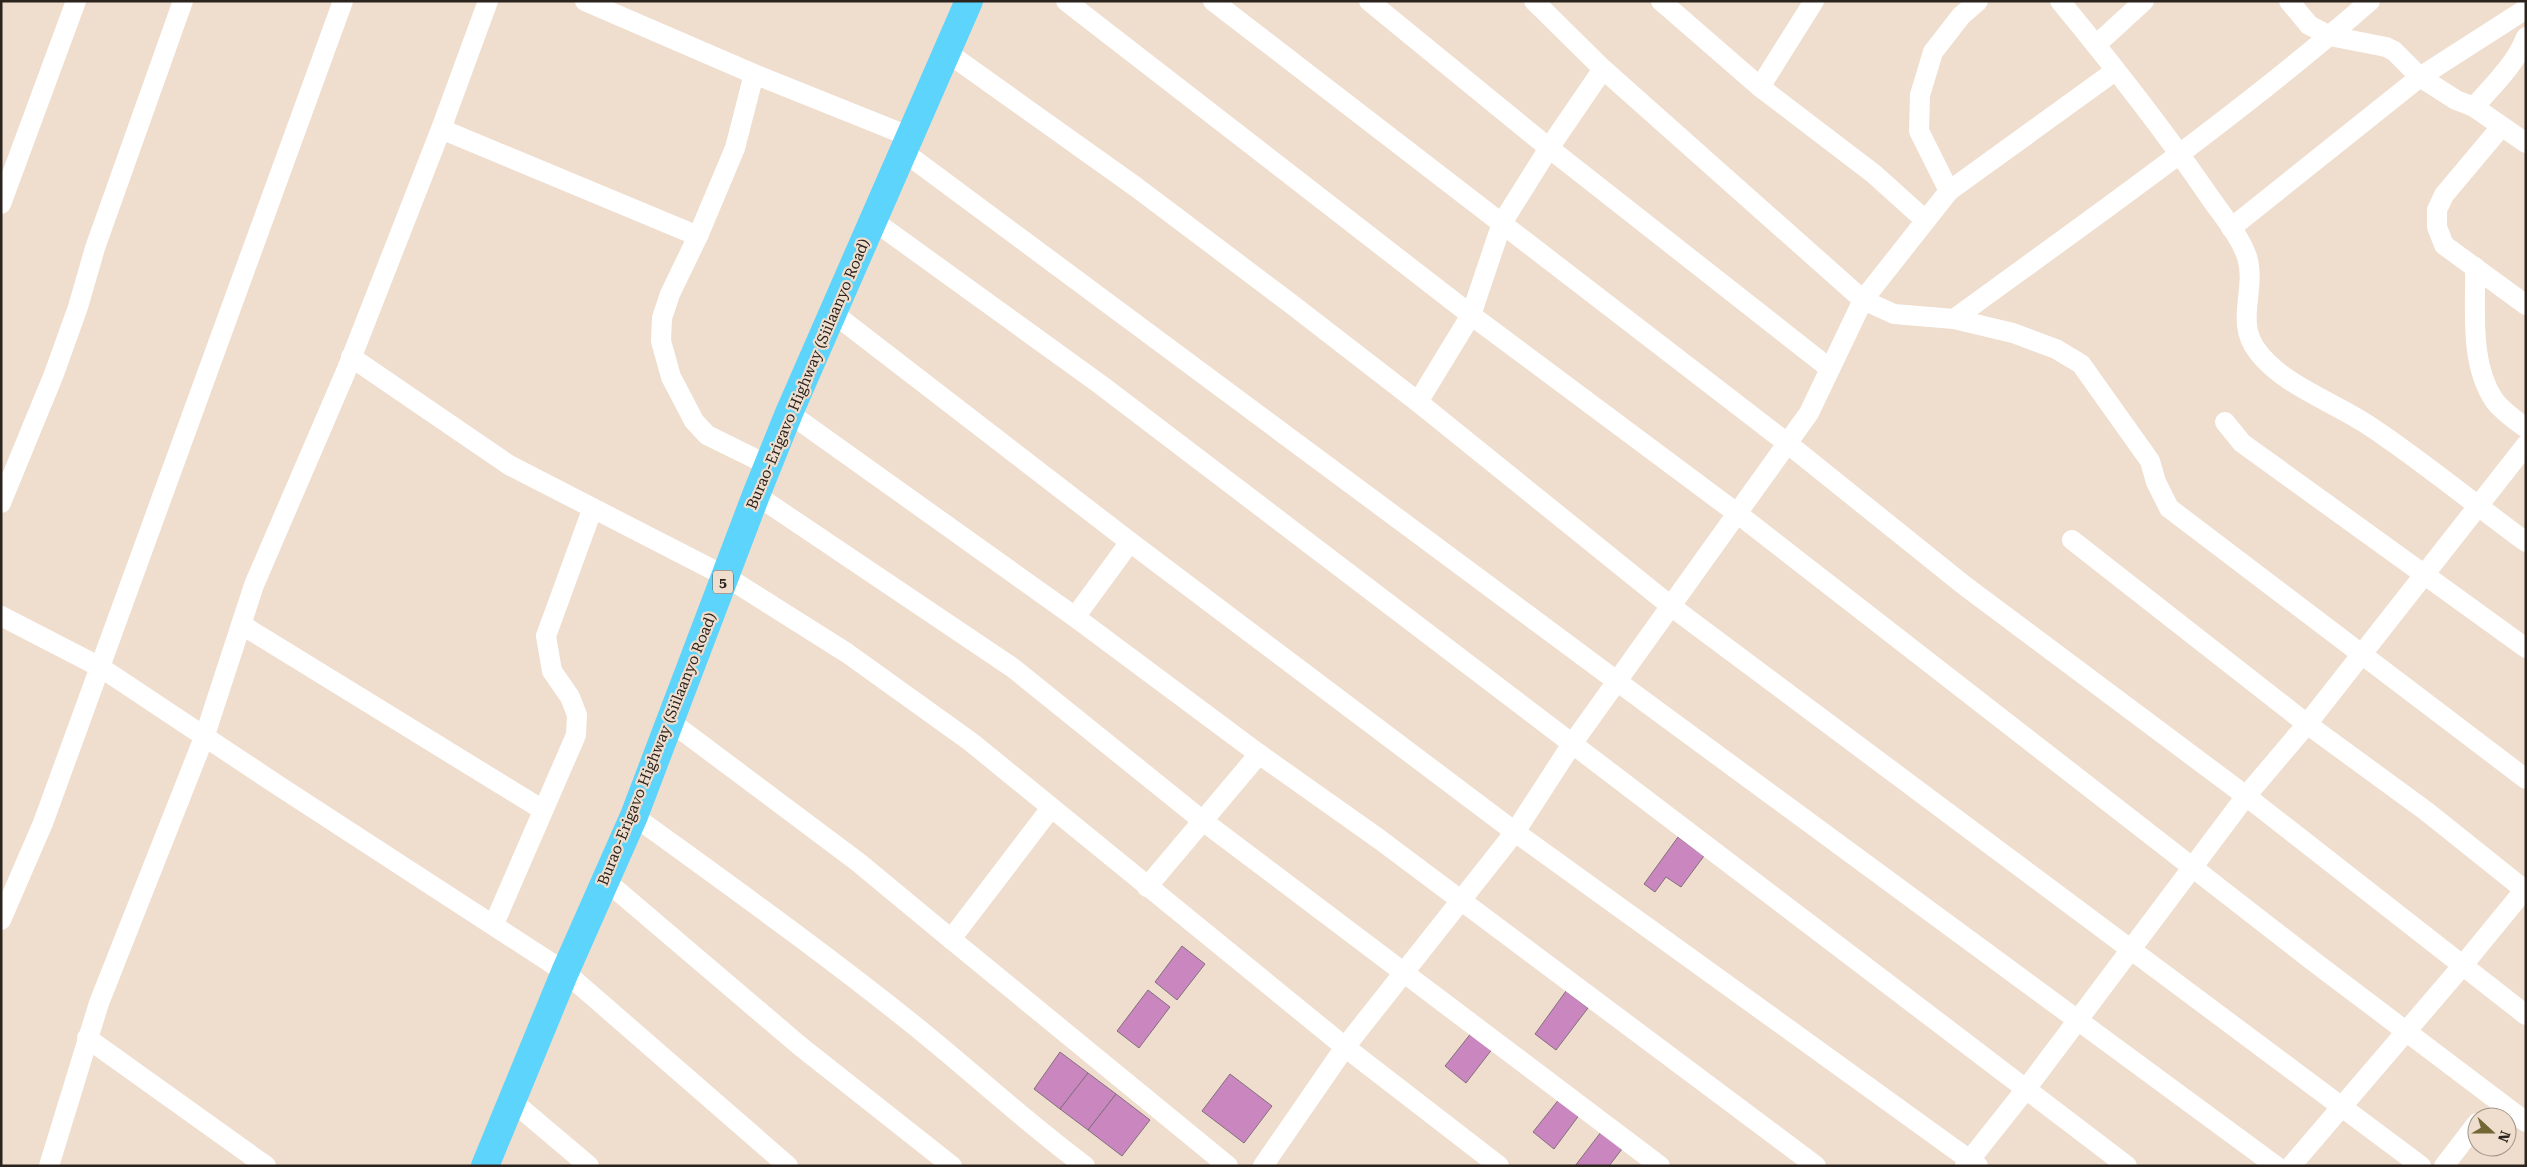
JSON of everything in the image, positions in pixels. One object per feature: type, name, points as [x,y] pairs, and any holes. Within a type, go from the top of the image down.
[{"type":"highway","name":"Burao-Erigavo Highway (Siilaanyo Road)","points":[[485,1166],[605,880],[634,816],[789,413],[908,145],[969,1]]},
{"type":"street","points":[[1,204],[76,1]]},
{"type":"street","points":[[1,503],[54,374],[78,308],[95,248],[183,1]]},
{"type":"street","points":[[1,920],[43,823],[343,1]]},
{"type":"street","points":[[49,1166],[87,1038],[205,735],[254,585],[351,357],[441,129],[488,1]]},
{"type":"street","points":[[585,1],[754,74],[908,145],[1618,682],[2276,1166]]},
{"type":"street","points":[[1066,1],[1471,315],[1738,514],[2194,866],[2313,961],[2406,1029],[2526,1122]]},
{"type":"street","points":[[1213,1],[1788,443],[1965,586],[2246,796],[2526,1015]]},
{"type":"street","points":[[1369,1],[1549,148],[1829,368]]},
{"type":"street","points":[[1534,1],[1604,69],[1862,300],[1894,314],[1954,319],[2013,333],[2056,349],[2080,364],[2150,461],[2156,482],[2169,508],[2526,779]]},
{"type":"street","points":[[1661,1],[1760,87],[1874,174],[1925,220]]},
{"type":"street","points":[[1760,87],[1814,1]]},
{"type":"street","points":[[1949,192],[1918,131],[1920,95],[1933,52],[1961,16],[1978,1]]},
{"type":"street","points":[[2060,1],[2180,154],[2231,228],[2247,258],[2249,284],[2246,326],[2257,352],[2278,372],[2370,426],[2448,481],[2476,505],[2526,542]]},
{"type":"street","points":[[2096,45],[2144,1]]},
{"type":"street","points":[[2289,1],[2309,25],[2330,36],[2386,47],[2394,51],[2420,77],[2456,100],[2474,107],[2526,143]]},
{"type":"street","points":[[1954,319],[2180,154],[2330,36],[2370,1]]},
{"type":"street","points":[[2231,228],[2420,77],[2526,9]]},
{"type":"street","points":[[2474,107],[2510,65],[2521,50],[2526,37]]},
{"type":"street","points":[[948,53],[1136,187],[1418,402],[1672,607],[2421,1166]]},
{"type":"street","points":[[1418,402],[1471,315],[1502,223],[1549,148],[1604,69]]},
{"type":"street","points":[[1263,1166],[1345,1046],[1515,832],[1572,744],[1672,607],[1809,413],[1862,300],[1949,192],[2115,71]]},
{"type":"street","points":[[754,74],[735,148],[698,236],[670,294],[662,318],[661,341],[671,377],[685,406],[707,435],[768,465]]},
{"type":"street","points":[[2501,127],[2444,195],[2437,210],[2437,228],[2444,245],[2526,305]]},
{"type":"street","points":[[441,129],[698,236]]},
{"type":"street","points":[[874,220],[1101,385],[2127,1166]]},
{"type":"street","points":[[2475,267],[2477,350],[2484,380],[2495,401],[2526,428]]},
{"type":"street","points":[[833,313],[1130,542],[1515,832],[1971,1164],[2077,1018],[2246,796],[2307,724],[2425,574],[2476,505],[2526,445]]},
{"type":"street","points":[[351,357],[509,465],[592,510],[726,576],[863,664],[970,742],[1345,1046],[1499,1166]]},
{"type":"street","points":[[789,413],[1075,617],[1259,754],[1371,833],[1816,1166]]},
{"type":"street","points":[[2225,422],[2242,443],[2526,648]]},
{"type":"street","points":[[756,495],[1012,668],[1203,821],[1660,1166]]},
{"type":"street","points":[[494,924],[576,735],[577,715],[570,697],[552,671],[546,636],[592,510]]},
{"type":"street","points":[[2072,540],[2307,724],[2426,811],[2525,889],[2463,965],[2406,1029],[2291,1166]]},
{"type":"street","points":[[1075,617],[1130,542]]},
{"type":"street","points":[[1,616],[100,667],[205,735],[279,786],[566,972],[788,1166]]},
{"type":"street","points":[[242,625],[543,810]]},
{"type":"street","points":[[671,722],[858,862],[1228,1166]]},
{"type":"street","points":[[1147,887],[1259,754]]},
{"type":"street","points":[[951,939],[1051,808]]},
{"type":"street","points":[[634,816],[744,896],[910,1022],[1059,1147],[1085,1166]]},
{"type":"street","points":[[605,880],[800,1046],[952,1166]]},
{"type":"street","points":[[87,1038],[266,1166]]},
{"type":"street","points":[[2489,1107],[2495,1099]]},
{"type":"street","points":[[512,1101],[589,1166]]},
{"type":"street","points":[[2444,1166],[2467,1136]]},
{"type":"building","points":[[1678,837],[1704,856],[1681,887],[1666,877],[1655,892],[1644,884]]},
{"type":"building","points":[[1182,946],[1205,964],[1177,1000],[1155,982]]},
{"type":"building","points":[[1148,990],[1170,1007],[1139,1048],[1117,1031]]},
{"type":"building","points":[[1566,991],[1588,1008],[1556,1050],[1535,1034]]},
{"type":"building","points":[[1472,1032],[1493,1048],[1466,1083],[1445,1066]]},
{"type":"building","points":[[1060,1052],[1088,1073],[1060,1109],[1034,1089]]},
{"type":"building","points":[[1088,1073],[1116,1094],[1088,1130],[1060,1109]]},
{"type":"building","points":[[1230,1074],[1272,1106],[1244,1143],[1202,1111]]},
{"type":"building","points":[[1116,1094],[1150,1120],[1122,1156],[1088,1130]]},
{"type":"building","points":[[1560,1098],[1580,1114],[1554,1149],[1533,1132]]},
{"type":"building","points":[[1601,1132],[1622,1149],[1609,1166],[1575,1166]]}]
